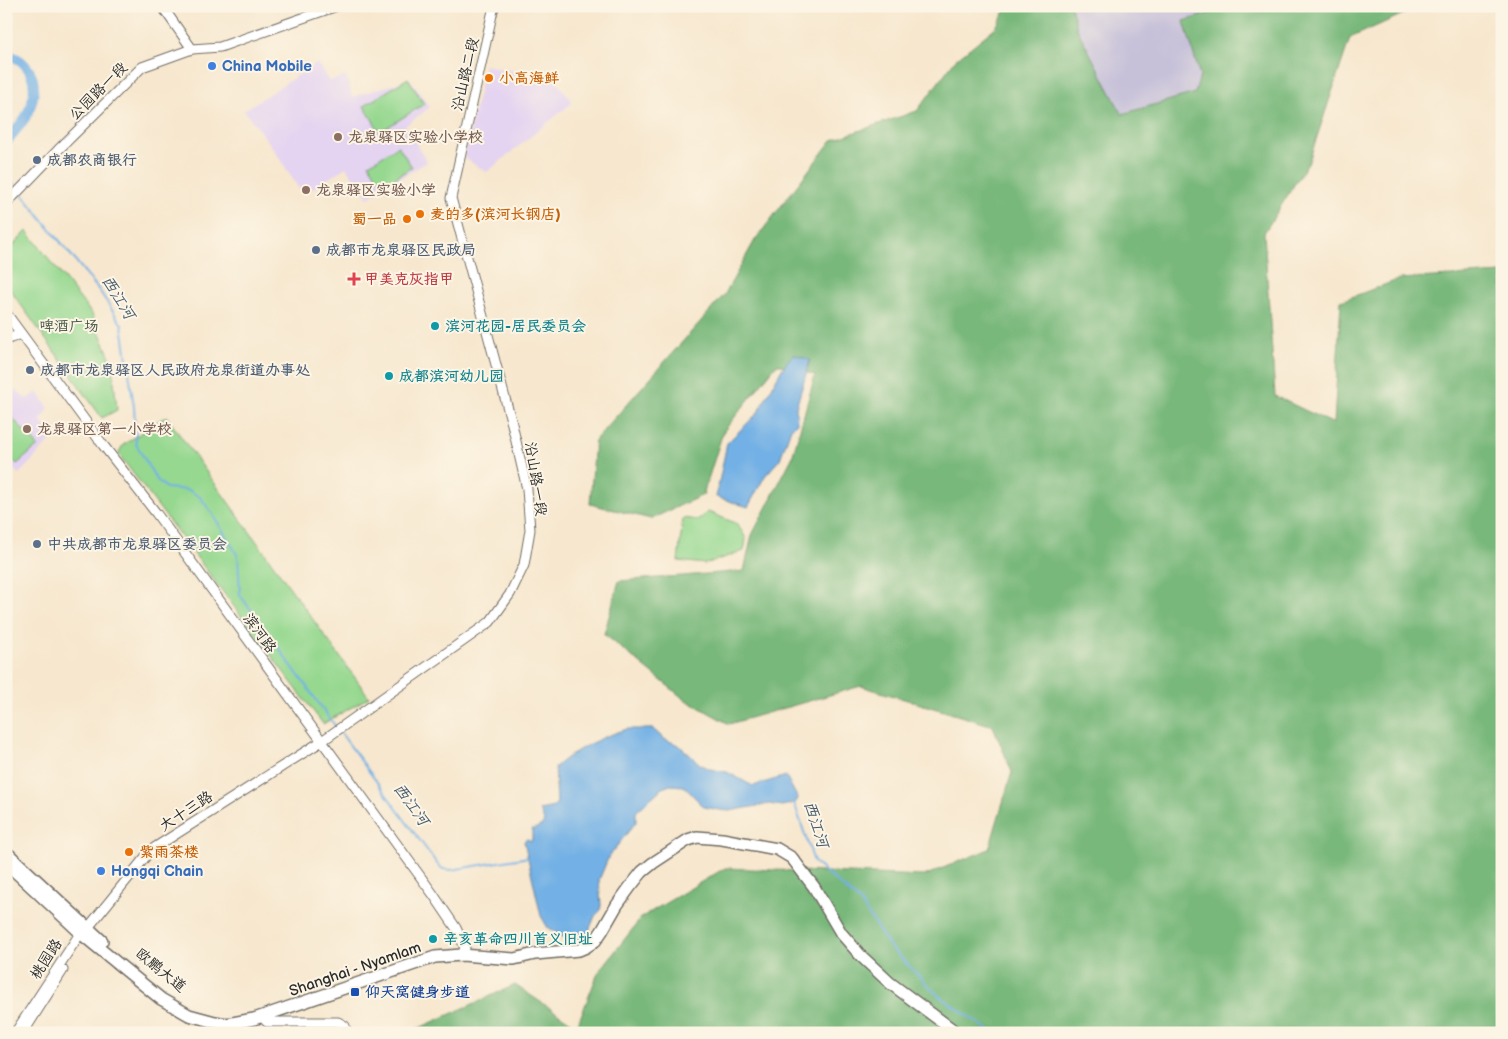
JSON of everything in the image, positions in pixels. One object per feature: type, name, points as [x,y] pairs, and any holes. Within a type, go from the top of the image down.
[{"type":"highway","name":"Shanghai - Nyamlam","points":[[85,931],[161,999],[202,1020],[227,1024],[262,1017],[436,957],[463,951],[514,959],[535,954],[579,950],[591,944],[602,931],[617,905],[642,872],[662,856],[688,840],[706,837],[777,849],[792,858],[803,871],[841,933],[874,970],[957,1033]]},
{"type":"highway","name":"欧鹏大道","points":[[6,852],[85,931]]},
{"type":"highway","name":"欧鹏大道","points":[[6,863],[85,931],[176,1003],[199,1012],[218,1016],[233,1016],[258,1011],[435,951],[448,949],[463,951]]},
{"type":"street","points":[[162,6],[192,49]]},
{"type":"street","name":"公园路一段","points":[[6,204],[142,67],[192,49],[220,47],[337,6]]},
{"type":"street","name":"沿山路二段","points":[[453,206],[451,198],[494,6]]},
{"type":"street","name":"沿山路一段","points":[[322,741],[490,622],[510,594],[524,565],[530,530],[527,489],[512,424],[453,206]]},
{"type":"street","name":"滨河路","points":[[6,313],[162,521],[322,741],[452,923],[463,951]]},
{"type":"street","points":[[6,340],[21,334]]},
{"type":"street","name":"大十三路","points":[[85,931],[151,850],[322,741]]},
{"type":"street","points":[[23,1033],[85,931]]},
{"type":"street","name":"桃园路","points":[[15,1033],[85,931]]},
{"type":"street","points":[[262,1017],[267,1022],[278,1023],[338,1022],[345,1026],[346,1033]]},
{"type":"shaded area","points":[[1071,6],[1226,6],[1221,10],[1184,21],[1200,76],[1195,93],[1122,114],[1077,29]]},
{"type":"shaded area","name":"龙泉驿区实验小学校","points":[[317,63],[330,81],[346,76],[352,97],[410,79],[430,107],[405,126],[427,162],[368,198],[346,167],[303,195],[273,148],[244,110]]},
{"type":"shaded area","points":[[485,65],[555,80],[573,102],[487,172],[464,158]]},
{"type":"shaded area","name":"龙泉驿区第一小学校","points":[[17,390],[26,399],[38,392],[49,409],[40,421],[54,437],[19,474],[6,463],[6,397]]},
{"type":"green space","points":[[1008,6],[1071,6],[1077,29],[1122,114],[1195,93],[1200,76],[1184,21],[1221,10],[1226,6],[1421,6],[1350,38],[1309,161],[1264,233],[1275,396],[1334,424],[1341,301],[1400,279],[1502,273],[1502,1033],[415,1033],[417,1029],[515,985],[577,1026],[598,973],[642,917],[725,868],[924,876],[989,849],[1012,772],[993,726],[861,686],[729,724],[684,699],[604,634],[619,581],[744,571],[752,535],[792,458],[815,375],[777,364],[723,432],[703,495],[651,519],[590,504],[595,440],[725,294],[755,240],[832,140],[917,111],[955,60],[996,27]]},
{"type":"green space","points":[[408,78],[424,104],[380,132],[364,106]]},
{"type":"green space","points":[[398,146],[412,167],[383,186],[369,164]]},
{"type":"green space","name":"啤酒广场","points":[[27,231],[92,314],[112,362],[117,410],[102,418],[6,284],[6,253]]},
{"type":"green space","points":[[6,411],[38,446],[17,464],[6,453]]},
{"type":"green space","points":[[166,416],[369,697],[323,724],[120,456],[119,452],[123,445]]},
{"type":"green space","points":[[708,512],[738,524],[746,539],[744,551],[705,564],[678,561],[683,518],[697,520]]},
{"type":"water","points":[[793,354],[810,360],[796,408],[797,423],[791,428],[780,459],[765,476],[748,507],[716,497],[727,443],[757,414],[782,369]]},
{"type":"water","points":[[627,729],[653,729],[664,739],[679,745],[700,764],[710,769],[727,772],[753,786],[786,776],[798,799],[795,803],[782,806],[769,804],[729,811],[704,807],[684,786],[670,785],[662,788],[636,812],[636,822],[609,856],[599,880],[600,911],[595,916],[586,938],[581,940],[563,937],[548,928],[541,916],[524,841],[527,839],[532,841],[532,830],[542,825],[544,821],[539,810],[554,807],[557,802],[555,767],[589,744]]},
{"type":"waterway","name":"西江河","points":[[6,55],[14,57],[27,67],[31,74],[34,88],[29,111],[6,143]]},
{"type":"waterway","name":"西江河","points":[[6,175],[17,188]]},
{"type":"waterway","name":"西江河","points":[[22,194],[99,290],[122,325],[134,407],[136,444],[156,479],[166,488],[188,490],[200,497],[212,513],[238,556],[240,595],[336,727]]},
{"type":"waterway","name":"西江河","points":[[340,732],[438,865],[443,869],[451,870],[529,857]]},
{"type":"waterway","name":"西江河","points":[[794,802],[814,862],[860,902],[890,947],[939,996],[993,1033]]},
{"type":"place","name":"China Mobile","points":[[212,66]]},
{"type":"place","name":"小高海鲜","points":[[489,78]]},
{"type":"place","name":"龙泉驿区实验小学校","points":[[338,137]]},
{"type":"place","name":"成都农商银行","points":[[37,160]]},
{"type":"place","name":"龙泉驿区实验小学","points":[[306,190]]},
{"type":"place","name":"麦的多(滨河长钢店)","points":[[420,214]]},
{"type":"place","name":"蜀一品","points":[[407,219]]},
{"type":"place","name":"成都市龙泉驿区民政局","points":[[316,250]]},
{"type":"place","name":"甲美克灰指甲","points":[[354,279]]},
{"type":"place","name":"滨河花园-居民委员会","points":[[435,326]]},
{"type":"place","name":"成都市龙泉驿区人民政府龙泉街道办事处","points":[[30,370]]},
{"type":"place","name":"成都滨河幼儿园","points":[[389,376]]},
{"type":"place","name":"龙泉驿区第一小学校","points":[[27,429]]},
{"type":"place","name":"中共成都市龙泉驿区委员会","points":[[37,544]]},
{"type":"place","name":"紫雨茶楼","points":[[129,852]]},
{"type":"place","name":"Hongqi Chain","points":[[101,871]]},
{"type":"place","name":"辛亥革命四川首义旧址","points":[[433,939]]},
{"type":"place","name":"仰天窝健身步道","points":[[355,992]]}]
